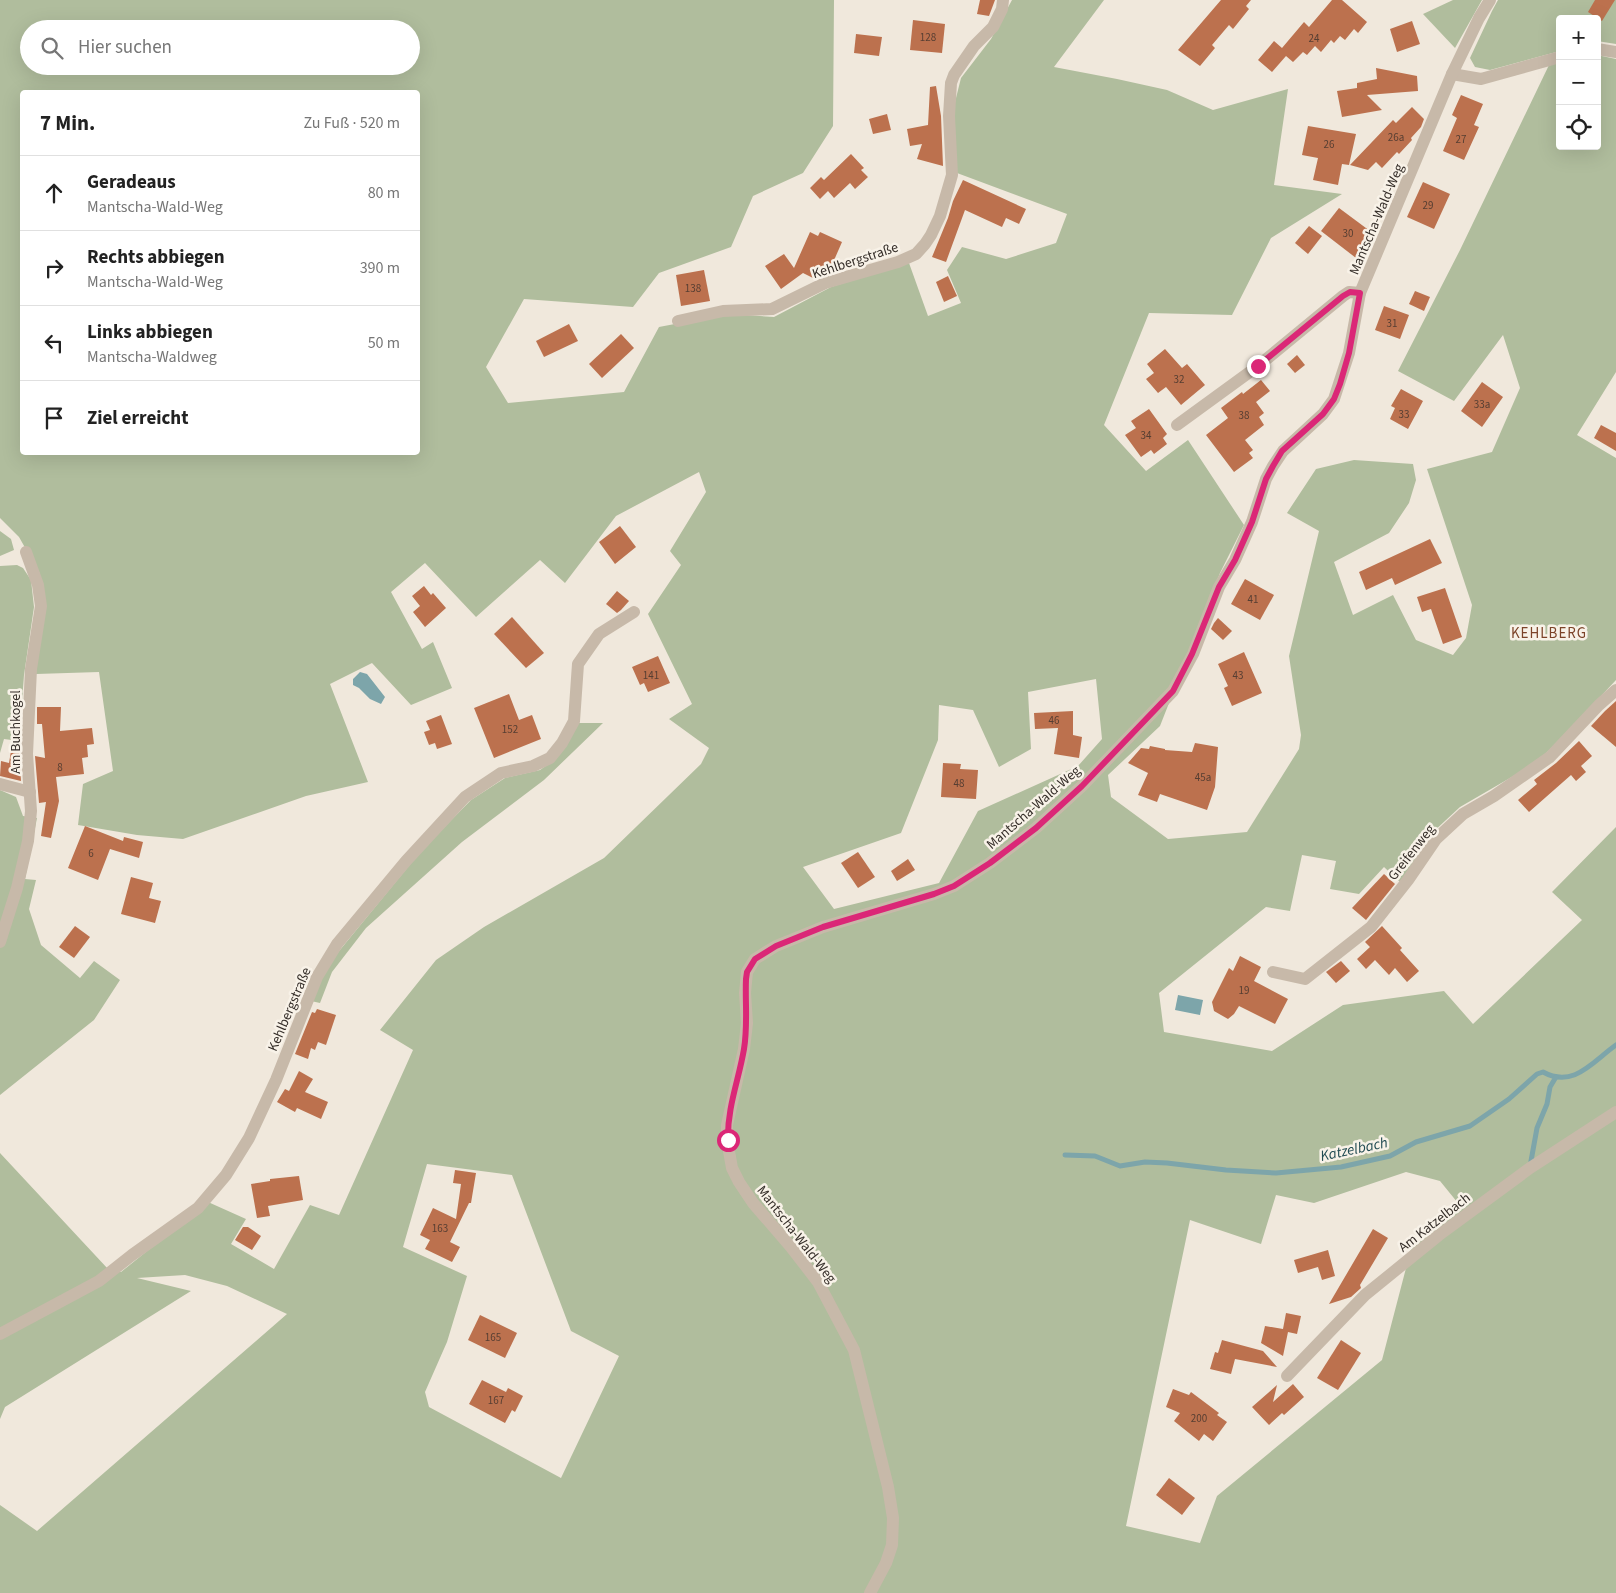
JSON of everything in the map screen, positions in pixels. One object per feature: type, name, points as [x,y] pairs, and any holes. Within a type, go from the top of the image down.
[{"type":"street","name":"Kehlbergstraße","points":[[678,321],[723,311],[772,309],[825,283],[898,262],[916,254],[931,235],[940,216],[951,183],[951,83],[954,75],[974,46],[993,27],[1002,9],[1003,0]]},
{"type":"street","name":"Mantscha-Wald-Weg","points":[[870,1593],[886,1563],[892,1545],[894,1518],[854,1350],[818,1282],[791,1246],[752,1203],[732,1168],[727,1125],[744,1049],[747,972],[755,959],[776,946],[823,927],[934,894],[954,886],[990,863],[1036,828],[1082,786],[1173,691],[1192,654],[1219,587],[1235,560],[1252,522],[1266,479],[1273,466],[1282,451],[1323,414],[1334,399],[1349,353],[1360,293],[1452,74],[1479,18],[1490,0]]},
{"type":"street","points":[[1601,50],[1616,52]]},
{"type":"street","points":[[1452,74],[1481,79],[1556,58]]},
{"type":"street","points":[[1177,425],[1258,366],[1343,296],[1350,292],[1360,293]]},
{"type":"street","name":"Am Buchkogel","points":[[0,942],[18,888],[28,841],[30,792],[27,754],[31,669],[40,606],[38,585],[26,552]]},
{"type":"street","name":"Kehlbergstraße","points":[[0,1334],[99,1281],[198,1208],[226,1175],[248,1138],[276,1080],[317,977],[337,944],[406,861],[465,797],[501,773],[533,766],[550,758],[562,743],[574,721],[578,664],[599,634],[634,612]]},
{"type":"street","name":"Greifenweg","points":[[1273,972],[1304,979],[1371,927],[1408,880],[1436,839],[1463,814],[1494,796],[1550,757],[1599,705],[1616,690]]},
{"type":"street","points":[[0,784],[30,792]]},
{"type":"street","name":"Am Katzelbach","points":[[1287,1376],[1365,1295],[1439,1235],[1530,1168],[1616,1112]]},
{"type":"green space","points":[[0,0],[834,0],[833,126],[803,173],[753,196],[731,247],[659,273],[633,307],[524,299],[486,367],[508,403],[624,392],[659,327],[727,314],[774,317],[831,287],[909,263],[928,316],[961,303],[947,270],[962,247],[1006,259],[1056,243],[1067,214],[957,173],[952,114],[961,78],[991,39],[1012,0],[1104,0],[1054,67],[1167,90],[1213,110],[1288,89],[1274,185],[1342,194],[1271,238],[1232,315],[1149,313],[1104,425],[1146,471],[1188,440],[1244,525],[1220,573],[1160,726],[1108,775],[1111,797],[1168,839],[1247,832],[1299,749],[1301,735],[1289,656],[1319,531],[1287,513],[1316,469],[1354,460],[1413,464],[1416,480],[1409,503],[1389,533],[1334,562],[1353,615],[1393,595],[1416,640],[1453,655],[1466,638],[1472,605],[1427,469],[1492,452],[1520,388],[1503,335],[1454,401],[1398,371],[1460,250],[1549,65],[1556,64],[1556,150],[1601,150],[1601,56],[1616,59],[1616,372],[1577,435],[1616,458],[1616,680],[1558,742],[1534,764],[1460,807],[1432,833],[1401,883],[1384,867],[1359,894],[1330,889],[1336,861],[1302,855],[1290,911],[1266,907],[1159,993],[1164,1032],[1272,1051],[1343,1005],[1444,991],[1473,1024],[1582,920],[1552,892],[1616,827],[1616,1593],[0,1593],[0,1505],[37,1531],[287,1314],[227,1286],[185,1275],[137,1278],[191,1291],[5,1407],[0,1419],[0,1153],[108,1269],[121,1272],[208,1202],[246,1219],[231,1244],[274,1269],[310,1205],[339,1215],[413,1050],[380,1030],[436,960],[484,927],[604,858],[701,764],[709,748],[669,719],[692,704],[648,614],[681,565],[670,551],[706,492],[699,472],[616,516],[565,583],[540,560],[476,617],[425,563],[391,592],[422,649],[433,642],[452,688],[411,705],[372,663],[330,684],[368,782],[306,796],[183,839],[137,835],[78,825],[83,784],[113,771],[99,672],[36,674],[40,574],[19,537],[0,518]],"holes":[[[1096,679],[1102,739],[1078,766],[978,811],[939,883],[834,909],[803,867],[901,833],[938,740],[939,705],[973,710],[999,767],[1031,749],[1028,692]],[[427,1164],[512,1175],[571,1331],[619,1356],[561,1478],[429,1407],[425,1392],[447,1342],[467,1276],[403,1247]],[[1406,1172],[1440,1181],[1462,1208],[1411,1249],[1382,1360],[1217,1496],[1200,1543],[1126,1526],[1190,1220],[1261,1244],[1276,1195],[1314,1203]]]},
{"type":"green space","points":[[1453,0],[1482,0],[1455,48],[1423,14]]},
{"type":"green space","points":[[1498,0],[1616,0],[1616,44],[1601,42],[1601,15],[1556,15],[1556,52],[1490,70],[1475,67],[1470,58]]},
{"type":"green space","points":[[0,531],[11,539],[14,550],[0,556]]},
{"type":"green space","points":[[17,565],[23,568],[31,580],[34,607],[24,675],[19,741],[4,739],[0,753],[0,566]]},
{"type":"green space","points":[[578,723],[603,723],[544,780],[462,842],[366,928],[332,972],[320,1003],[311,1001],[326,967],[421,851],[471,800],[505,778],[540,770],[554,760]]},
{"type":"green space","points":[[0,790],[16,797],[23,816],[37,818],[25,879],[36,880],[29,909],[41,945],[80,978],[94,961],[120,980],[94,1020],[0,1095]]},
{"type":"water","points":[[360,672],[367,674],[385,697],[381,704],[370,699],[353,685],[353,679]]},
{"type":"water","points":[[1178,995],[1203,1000],[1200,1015],[1175,1010]]},
{"type":"building","points":[[980,0],[995,0],[989,16],[977,14]]},
{"type":"building","points":[[1221,0],[1251,0],[1246,6],[1249,9],[1233,29],[1229,25],[1212,45],[1215,48],[1200,66],[1178,50]]},
{"type":"building","points":[[1332,0],[1342,0],[1367,22],[1358,33],[1354,29],[1345,40],[1340,36],[1334,43],[1331,40],[1321,52],[1315,46],[1307,55],[1303,52],[1293,62],[1286,56],[1272,72],[1258,60],[1274,41],[1282,48],[1304,22],[1309,27]]},
{"type":"building","points":[[1595,0],[1615,0],[1602,21],[1601,15],[1593,15],[1588,12]]},
{"type":"building","points":[[913,20],[945,24],[942,53],[910,50]]},
{"type":"building","points":[[1412,21],[1420,44],[1397,52],[1390,29]]},
{"type":"building","points":[[856,34],[882,37],[879,56],[854,53]]},
{"type":"building","points":[[1376,68],[1417,76],[1418,91],[1367,95],[1382,110],[1342,117],[1337,91],[1357,88],[1357,83],[1377,79]]},
{"type":"building","points":[[936,86],[941,116],[943,166],[917,159],[922,144],[910,146],[907,129],[928,125],[930,87]]},
{"type":"building","points":[[1461,95],[1483,104],[1474,125],[1479,127],[1464,160],[1443,151],[1457,118],[1452,115]]},
{"type":"building","points":[[1412,107],[1424,119],[1421,127],[1411,138],[1412,140],[1399,154],[1397,152],[1382,168],[1376,162],[1368,170],[1350,165],[1393,120],[1396,123]]},
{"type":"building","points":[[887,114],[891,130],[873,134],[869,119]]},
{"type":"building","points":[[1308,126],[1356,134],[1349,165],[1342,164],[1338,185],[1313,180],[1318,158],[1302,155]]},
{"type":"building","points":[[851,154],[864,168],[861,170],[868,177],[855,189],[850,183],[834,198],[828,191],[820,199],[810,188],[821,177],[824,180]]},
{"type":"building","points":[[963,180],[1026,209],[1019,224],[1006,218],[1002,227],[965,210],[946,262],[932,257]]},
{"type":"building","points":[[1423,182],[1450,194],[1434,229],[1407,217]]},
{"type":"building","points":[[1339,208],[1374,234],[1356,258],[1321,231]]},
{"type":"building","points":[[1309,226],[1322,236],[1308,254],[1295,243]]},
{"type":"building","points":[[810,232],[818,236],[820,232],[842,242],[828,274],[820,274],[815,279],[803,273],[781,289],[765,266],[784,254],[794,268]]},
{"type":"building","points":[[704,270],[710,301],[681,306],[676,275]]},
{"type":"building","points":[[948,276],[957,296],[944,302],[936,282]]},
{"type":"building","points":[[1415,291],[1430,297],[1424,311],[1409,304]]},
{"type":"building","points":[[1384,306],[1409,315],[1400,339],[1375,330]]},
{"type":"building","points":[[569,324],[578,341],[544,357],[536,341]]},
{"type":"building","points":[[621,334],[634,348],[602,378],[589,364]]},
{"type":"building","points":[[1165,349],[1182,368],[1187,364],[1205,385],[1181,405],[1166,387],[1158,393],[1146,379],[1154,373],[1147,364]]},
{"type":"building","points":[[1297,355],[1305,365],[1295,373],[1287,364]]},
{"type":"building","points":[[1261,380],[1270,391],[1256,402],[1264,413],[1259,417],[1264,425],[1245,440],[1253,450],[1249,453],[1253,458],[1234,472],[1206,435],[1228,418],[1221,408]]},
{"type":"building","points":[[1482,382],[1503,397],[1482,427],[1461,411]]},
{"type":"building","points":[[1401,389],[1423,401],[1408,429],[1390,419],[1395,408],[1391,406]]},
{"type":"building","points":[[1149,409],[1167,434],[1163,438],[1167,444],[1154,454],[1151,450],[1141,457],[1125,435],[1136,428],[1131,421]]},
{"type":"building","points":[[1601,425],[1616,433],[1616,451],[1594,438]]},
{"type":"building","points":[[620,526],[636,547],[615,564],[599,542]]},
{"type":"building","points":[[1430,539],[1442,563],[1395,585],[1392,578],[1366,590],[1359,572]]},
{"type":"building","points":[[1245,579],[1274,595],[1260,620],[1231,604]]},
{"type":"building","points":[[424,586],[446,608],[425,627],[413,612],[420,606],[412,596]]},
{"type":"building","points":[[1445,588],[1462,637],[1443,644],[1431,609],[1422,612],[1417,597]]},
{"type":"building","points":[[617,591],[629,601],[617,613],[606,604]]},
{"type":"building","points":[[512,617],[544,653],[526,668],[494,634]]},
{"type":"building","points":[[1218,618],[1232,631],[1223,640],[1211,629]]},
{"type":"building","points":[[1244,652],[1262,693],[1232,706],[1224,688],[1228,686],[1218,664]]},
{"type":"building","points":[[658,656],[670,683],[648,692],[644,683],[640,685],[632,667]]},
{"type":"building","points":[[509,694],[519,720],[532,715],[541,739],[494,758],[474,708]]},
{"type":"building","points":[[1616,701],[1616,747],[1591,726]]},
{"type":"building","points":[[37,707],[61,707],[60,731],[92,728],[94,744],[87,745],[88,757],[82,758],[84,774],[56,777],[59,801],[51,838],[41,836],[46,802],[39,803],[35,756],[45,758],[42,724],[37,724]]},
{"type":"building","points":[[1073,711],[1073,735],[1082,737],[1079,758],[1054,754],[1058,728],[1035,729],[1034,713]]},
{"type":"building","points":[[441,715],[452,744],[437,749],[435,743],[429,745],[424,732],[430,730],[426,721]]},
{"type":"building","points":[[1579,741],[1592,756],[1581,766],[1586,772],[1576,781],[1571,775],[1529,812],[1518,800],[1537,784],[1534,780],[1556,763]]},
{"type":"building","points":[[1195,743],[1218,747],[1215,787],[1207,810],[1160,794],[1157,802],[1138,795],[1148,773],[1128,763],[1141,748],[1149,749],[1150,746],[1165,750],[1192,752]]},
{"type":"building","points":[[11,751],[19,752],[21,781],[0,776],[1,761],[9,763]]},
{"type":"building","points":[[943,763],[961,764],[960,769],[978,770],[976,799],[941,797]]},
{"type":"building","points":[[85,826],[123,841],[124,837],[143,842],[139,858],[110,849],[98,880],[68,868]]},
{"type":"building","points":[[858,852],[875,877],[858,888],[841,863]]},
{"type":"building","points":[[908,859],[915,870],[897,881],[891,871]]},
{"type":"building","points":[[1384,874],[1395,884],[1366,920],[1352,908]]},
{"type":"building","points":[[131,877],[153,883],[149,898],[161,901],[155,923],[121,914]]},
{"type":"building","points":[[75,926],[90,937],[74,958],[59,947]]},
{"type":"building","points":[[1382,926],[1419,971],[1407,982],[1395,968],[1389,975],[1375,960],[1366,969],[1357,959],[1370,947],[1365,942]]},
{"type":"building","points":[[1240,956],[1261,967],[1254,981],[1288,999],[1275,1024],[1239,1006],[1228,1019],[1214,1011],[1212,1002],[1229,968],[1233,971]]},
{"type":"building","points":[[1341,961],[1350,971],[1336,983],[1326,972]]},
{"type":"building","points":[[317,1009],[336,1015],[326,1045],[318,1042],[315,1050],[311,1048],[308,1059],[295,1054],[312,1012],[315,1013]]},
{"type":"building","points":[[299,1071],[313,1079],[305,1092],[328,1102],[321,1119],[297,1108],[295,1112],[277,1102],[285,1089],[289,1091]]},
{"type":"building","points":[[455,1170],[476,1173],[471,1203],[469,1203],[450,1242],[460,1247],[452,1262],[425,1249],[430,1240],[420,1235],[433,1208],[456,1219],[461,1184],[453,1183]]},
{"type":"building","points":[[299,1176],[303,1200],[268,1206],[270,1216],[257,1218],[251,1184],[270,1181],[270,1179]]},
{"type":"building","points":[[243,1227],[248,1227],[261,1236],[252,1250],[235,1240]]},
{"type":"building","points":[[1373,1229],[1388,1238],[1360,1285],[1361,1288],[1351,1297],[1329,1304]]},
{"type":"building","points":[[1328,1250],[1335,1276],[1322,1280],[1318,1267],[1298,1273],[1294,1260]]},
{"type":"building","points":[[1286,1313],[1301,1316],[1297,1334],[1288,1332],[1283,1356],[1261,1343],[1265,1326],[1283,1329]]},
{"type":"building","points":[[480,1315],[517,1333],[505,1358],[468,1340]]},
{"type":"building","points":[[1222,1340],[1263,1351],[1277,1367],[1235,1359],[1231,1374],[1210,1369],[1215,1352],[1218,1353]]},
{"type":"building","points":[[1341,1340],[1361,1353],[1338,1390],[1317,1378]]},
{"type":"building","points":[[482,1380],[506,1392],[508,1388],[523,1396],[515,1412],[512,1410],[505,1423],[469,1404]]},
{"type":"building","points":[[1293,1384],[1304,1397],[1284,1415],[1282,1413],[1269,1425],[1252,1407],[1277,1385],[1273,1402]]},
{"type":"building","points":[[1173,1389],[1189,1395],[1191,1392],[1219,1413],[1217,1415],[1227,1422],[1213,1441],[1204,1434],[1199,1441],[1174,1421],[1180,1413],[1166,1407]]},
{"type":"building","points":[[1169,1478],[1195,1498],[1182,1515],[1156,1495]]},
{"type":"waterway","name":"Katzelbach","points":[[1065,1155],[1095,1156],[1120,1166],[1145,1162],[1276,1173],[1341,1167],[1390,1156],[1416,1142],[1470,1126],[1509,1099],[1537,1074],[1543,1072],[1564,1077],[1574,1075],[1591,1065],[1616,1045]]},
{"type":"waterway","points":[[1531,1161],[1537,1128],[1547,1104],[1550,1087],[1556,1077]]},
{"type":"district","name":"KEHLBERG","points":[[1549,633]]},
{"type":"route","points":[[728,1140],[727,1125],[744,1049],[747,972],[755,959],[776,946],[823,927],[934,894],[954,886],[990,863],[1036,828],[1082,786],[1173,691],[1192,654],[1219,587],[1235,560],[1252,522],[1266,479],[1273,466],[1282,451],[1323,414],[1334,399],[1349,353],[1360,293],[1350,292],[1343,296],[1258,366]]}]
